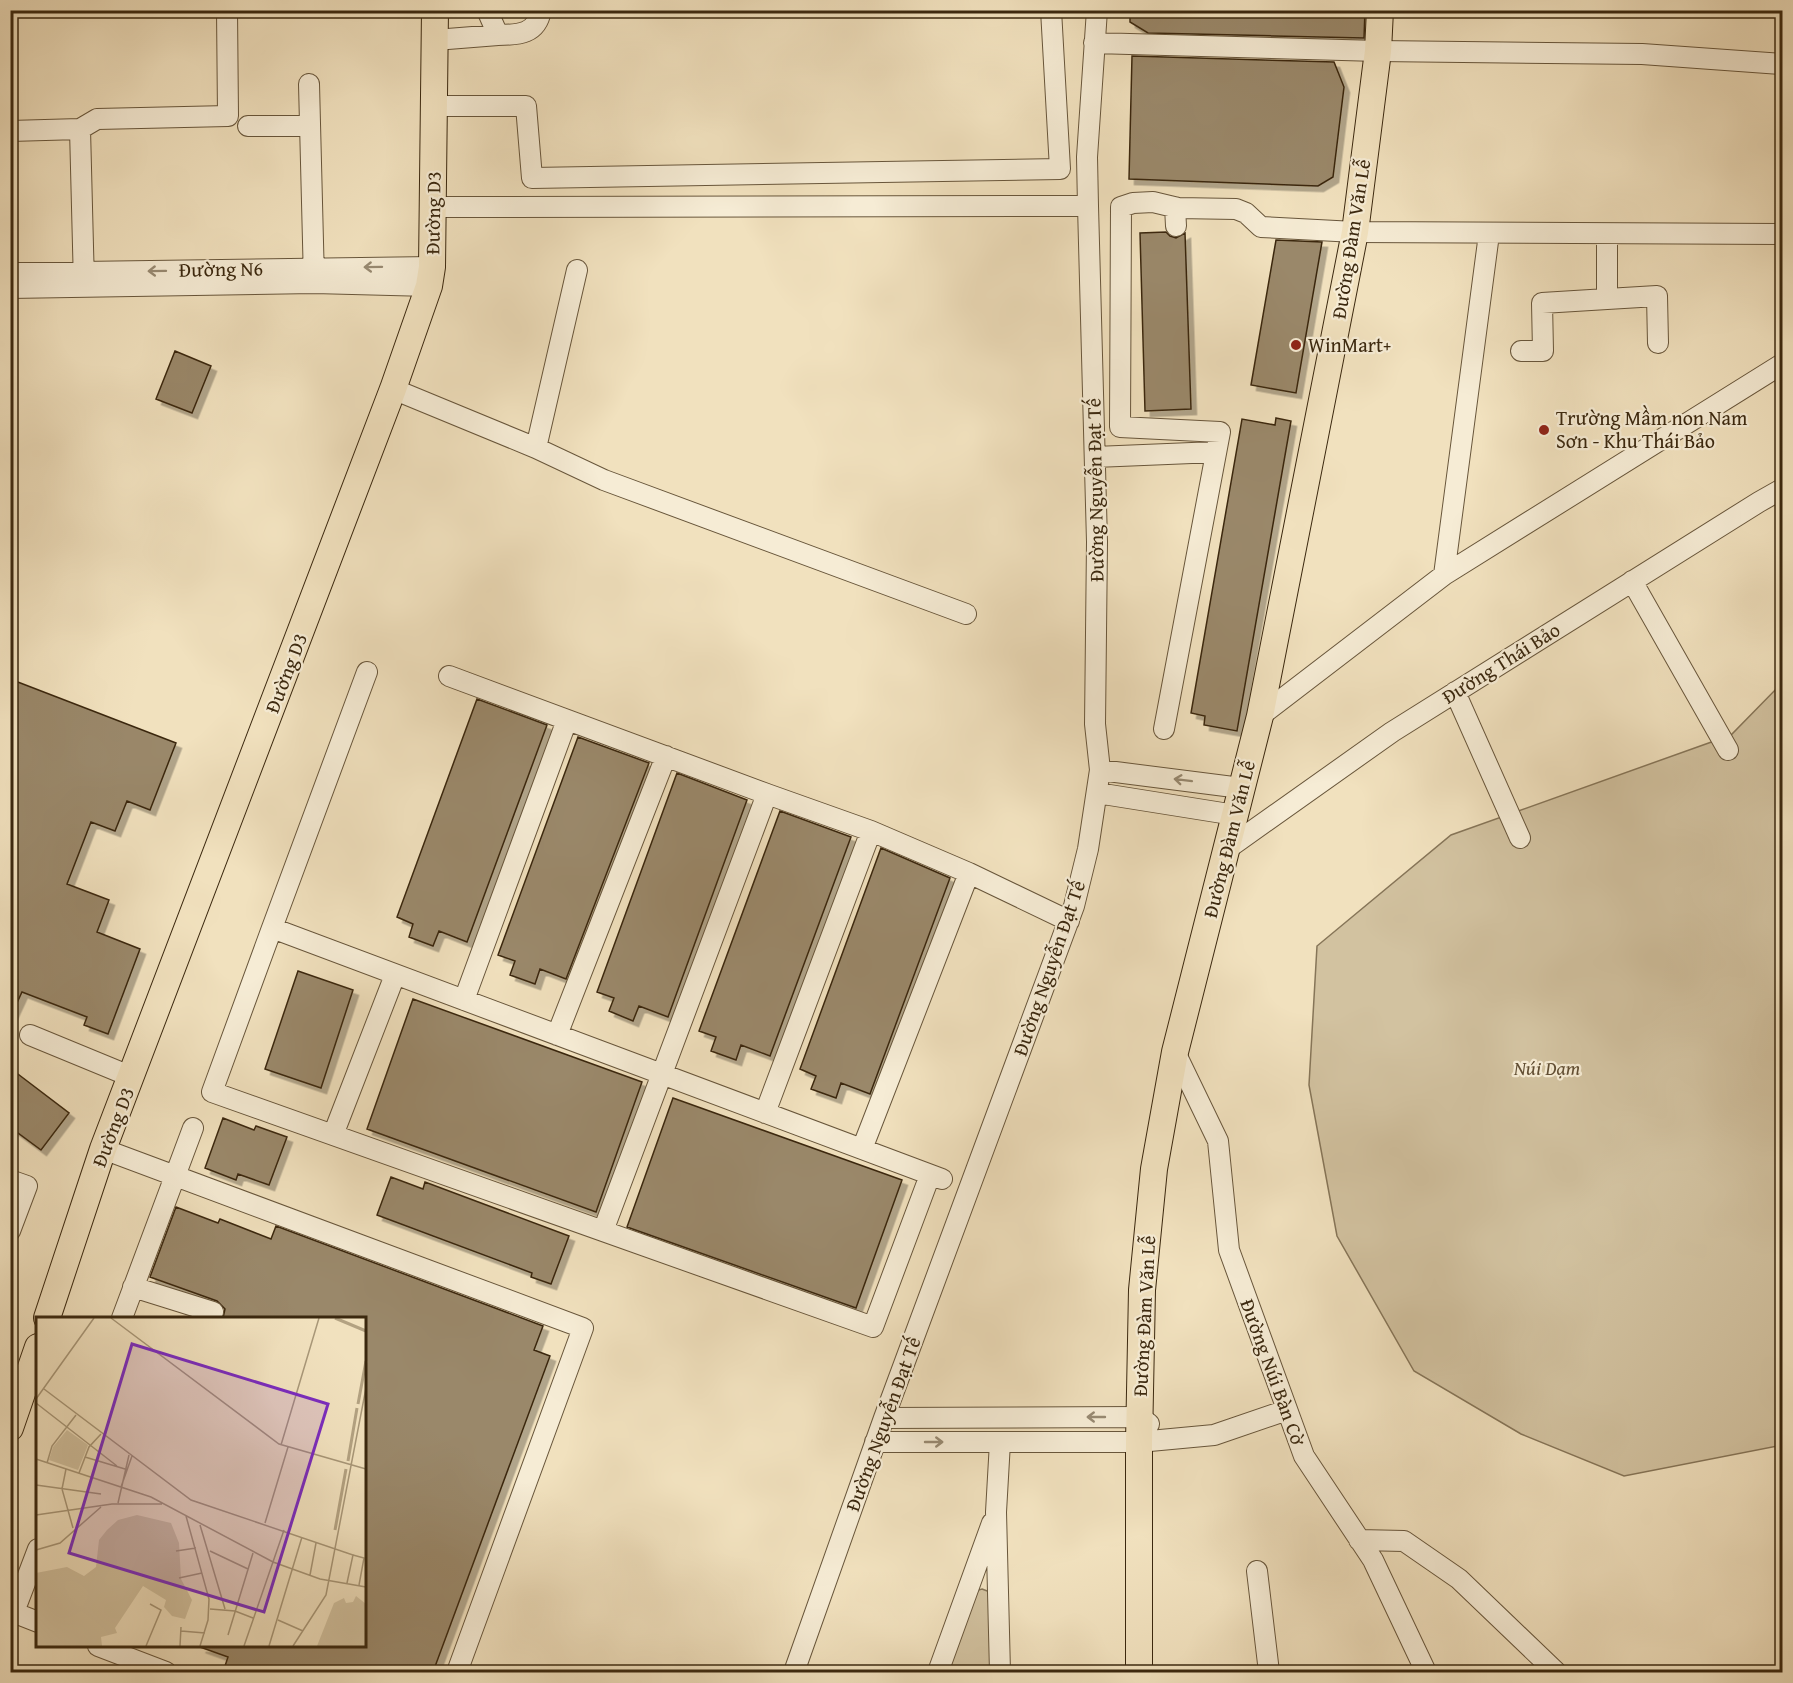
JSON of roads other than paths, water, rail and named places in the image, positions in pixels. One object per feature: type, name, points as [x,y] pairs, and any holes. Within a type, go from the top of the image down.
[{"type":"main road","name":"Đường D3","points":[[47,1317],[103,1149],[393,389],[430,276],[434,207],[435,10]]},
{"type":"main road","name":"Đường Đàm Văn Lễ","points":[[1139,1672],[1139,1442],[1142,1290],[1155,1169],[1175,1052],[1260,716],[1355,232],[1378,51],[1380,10]]},
{"type":"main road","points":[[10,1428],[36,1353]]},
{"type":"street","points":[[10,131],[80,129],[97,119],[228,116],[226,10]]},
{"type":"street","points":[[487,10],[498,35]]},
{"type":"street","points":[[435,40],[514,35],[531,30],[539,21],[541,10]]},
{"type":"street","points":[[435,106],[526,106],[532,178],[1060,169],[1051,10]]},
{"type":"street","name":"Đường Nguyễn Đạt Tế","points":[[794,1672],[875,1442],[1069,921],[1088,849],[1100,770],[1095,724],[1097,542],[1087,157],[1096,10]]},
{"type":"street","points":[[1094,43],[1378,51],[1642,54],[1782,64]]},
{"type":"street","points":[[309,84],[314,276]]},
{"type":"street","points":[[248,126],[310,126]]},
{"type":"street","points":[[80,129],[84,280]]},
{"type":"street","points":[[1164,729],[1220,432],[1120,427],[1121,207],[1152,202],[1175,217],[1236,209],[1246,213],[1261,227],[1355,232],[1782,234]]},
{"type":"street","points":[[434,207],[1088,206]]},
{"type":"street","points":[[1444,575],[1489,234]]},
{"type":"street","points":[[1607,234],[1607,299]]},
{"type":"street","points":[[536,448],[577,270]]},
{"type":"street","name":"Đường N6","points":[[10,273],[84,280]]},
{"type":"street","name":"Đường N6","points":[[10,288],[84,280],[430,276]]},
{"type":"street","points":[[1521,351],[1543,351],[1542,303],[1657,296],[1658,343]]},
{"type":"street","points":[[1260,716],[1444,575],[1782,364]]},
{"type":"street","points":[[393,389],[536,448],[604,480],[966,614]]},
{"type":"street","points":[[1095,457],[1216,452]]},
{"type":"street","name":"Đường Thái Bảo","points":[[1227,849],[1392,732],[1782,489]]},
{"type":"street","points":[[1632,581],[1728,750]]},
{"type":"street","points":[[272,928],[936,1177],[873,1327],[212,1092],[272,928],[367,672]]},
{"type":"street","points":[[449,676],[871,831],[969,873],[1069,921]]},
{"type":"street","points":[[1455,692],[1520,838]]},
{"type":"street","points":[[464,1000],[567,720]]},
{"type":"street","points":[[557,1035],[666,756]]},
{"type":"street","points":[[1100,770],[1241,788]]},
{"type":"street","points":[[1098,793],[1235,814]]},
{"type":"street","points":[[603,1231],[767,794]]},
{"type":"street","points":[[765,1113],[871,831]]},
{"type":"street","points":[[862,1149],[969,873]]},
{"type":"street","points":[[333,1135],[395,975]]},
{"type":"street","points":[[30,1035],[132,1077]]},
{"type":"street","name":"Đường Núi Bàn Cờ","points":[[1175,1052],[1218,1141],[1229,1250],[1304,1456],[1373,1560],[1426,1672]]},
{"type":"street","points":[[122,1317],[193,1128]]},
{"type":"street","points":[[103,1149],[583,1328],[457,1672]]},
{"type":"street","points":[[10,1180],[27,1186],[10,1231]]},
{"type":"street","points":[[133,1287],[213,1312]]},
{"type":"street","points":[[875,1442],[1139,1442],[1167,1440],[1214,1435],[1287,1410]]},
{"type":"street","points":[[884,1418],[1140,1417],[1167,1440]]},
{"type":"street","points":[[1000,1442],[996,1512],[1000,1672]]},
{"type":"street","points":[[938,1672],[996,1512]]},
{"type":"street","points":[[1359,1539],[1404,1541],[1459,1579],[1556,1672]]},
{"type":"street","points":[[36,1554],[12,1612],[36,1621]]},
{"type":"street","points":[[1257,1571],[1269,1672]]},
{"type":"street","points":[[101,1647],[166,1672]]},
{"type":"place","name":"WinMart+","points":[[1296,345]]},
{"type":"place","name":"Trường Mầm non Nam Sơn - Khu Thái Bảo","points":[[1544,430]]},
{"type":"park label","name":"Núi Dạm","points":[[1547,1068]]}]
